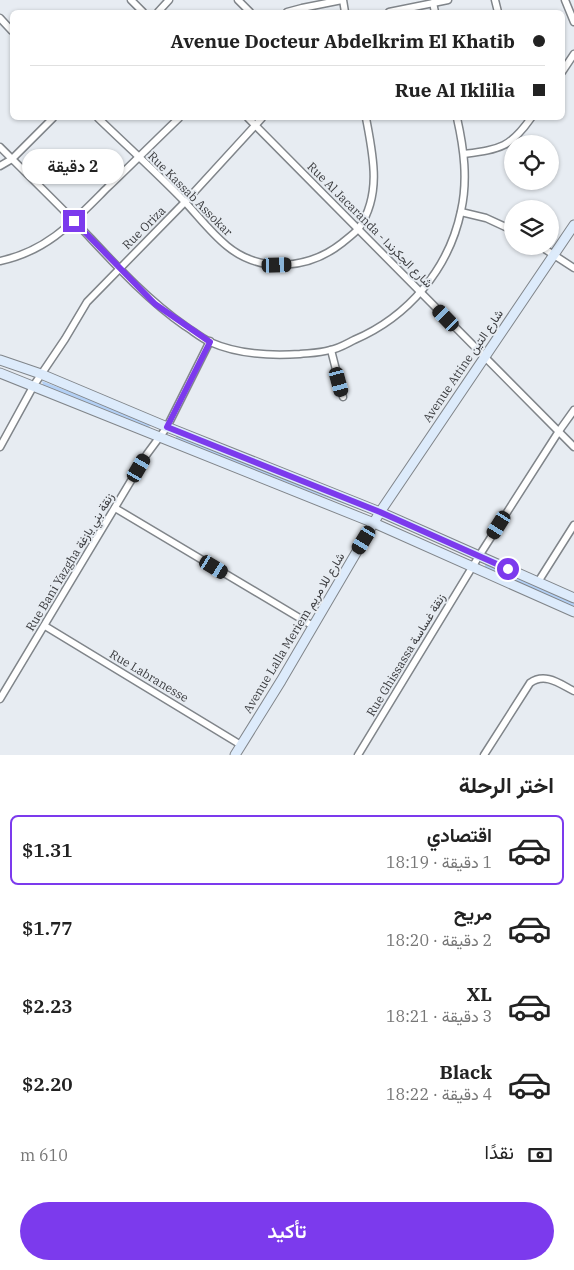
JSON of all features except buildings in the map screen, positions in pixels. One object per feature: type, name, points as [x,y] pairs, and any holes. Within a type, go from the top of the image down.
[{"type":"main road","name":"Avenue Attine شارع التين","points":[[559,248],[574,224]]},
{"type":"main road","name":"Avenue Attine شارع التين","points":[[374,523],[483,357],[555,255]]},
{"type":"main road","points":[[0,360],[41,374],[167,427],[380,512],[574,598]]},
{"type":"main road","points":[[0,372],[374,523],[574,612]]},
{"type":"main road","name":"Avenue Lalla Meriem شارع للا مريم","points":[[235,755],[374,523]]},
{"type":"street","points":[[131,0],[141,10]]},
{"type":"street","points":[[160,10],[169,0]]},
{"type":"street","points":[[238,0],[248,10]]},
{"type":"street","points":[[294,10],[343,0]]},
{"type":"street","points":[[399,10],[448,0]]},
{"type":"street","points":[[565,0],[574,22]]},
{"type":"street","points":[[433,3],[435,10]]},
{"type":"street","points":[[0,18],[10,28]]},
{"type":"street","points":[[565,68],[574,54]]},
{"type":"street","points":[[0,166],[12,159],[50,120]]},
{"type":"street","name":"Rue Kassab Assokar","points":[[100,120],[185,202],[228,247],[256,262],[277,265],[309,262],[334,249],[358,229]]},
{"type":"street","points":[[0,261],[26,254],[51,240],[74,221],[177,120]]},
{"type":"street","name":"Rue Al Jacaranda - شارع الجكرندا","points":[[250,120],[574,447]]},
{"type":"street","name":"Rue Oriza","points":[[0,446],[34,385],[87,302],[185,202],[260,120]]},
{"type":"street","points":[[358,229],[369,207],[374,188],[374,170],[366,120]]},
{"type":"street","points":[[0,147],[155,304],[210,342],[246,351],[271,355],[291,355],[331,350],[370,333],[388,322],[421,292],[443,260],[461,212],[465,177],[464,154],[457,120]]},
{"type":"street","points":[[464,154],[492,150],[509,143],[521,133],[530,120]]},
{"type":"street","points":[[461,212],[486,218],[504,226]]},
{"type":"street","points":[[555,255],[574,268]]},
{"type":"street","name":"Rue Bani Yazgha زنقة بني يازغة","points":[[0,699],[147,454],[167,427],[210,342]]},
{"type":"street","points":[[331,350],[343,397]]},
{"type":"street","name":"Rue Ghissassa زنقة غساسة","points":[[358,755],[558,431],[574,410]]},
{"type":"street","points":[[115,508],[313,626]]},
{"type":"street","points":[[538,582],[574,525]]},
{"type":"street","name":"Rue Labranesse","points":[[45,626],[241,745]]},
{"type":"street","points":[[484,755],[530,683],[535,679],[541,677],[549,679],[574,691]]},
{"type":"shaded area","points":[[42,381],[150,423],[151,426],[148,427],[43,385]]},
{"type":"shaded area","points":[[176,435],[370,513],[176,439]]},
{"type":"shaded area","points":[[487,564],[574,603],[574,608],[485,568]]},
{"type":"route","points":[[74,221],[155,304],[210,342],[167,427],[380,512],[508,569]]}]
